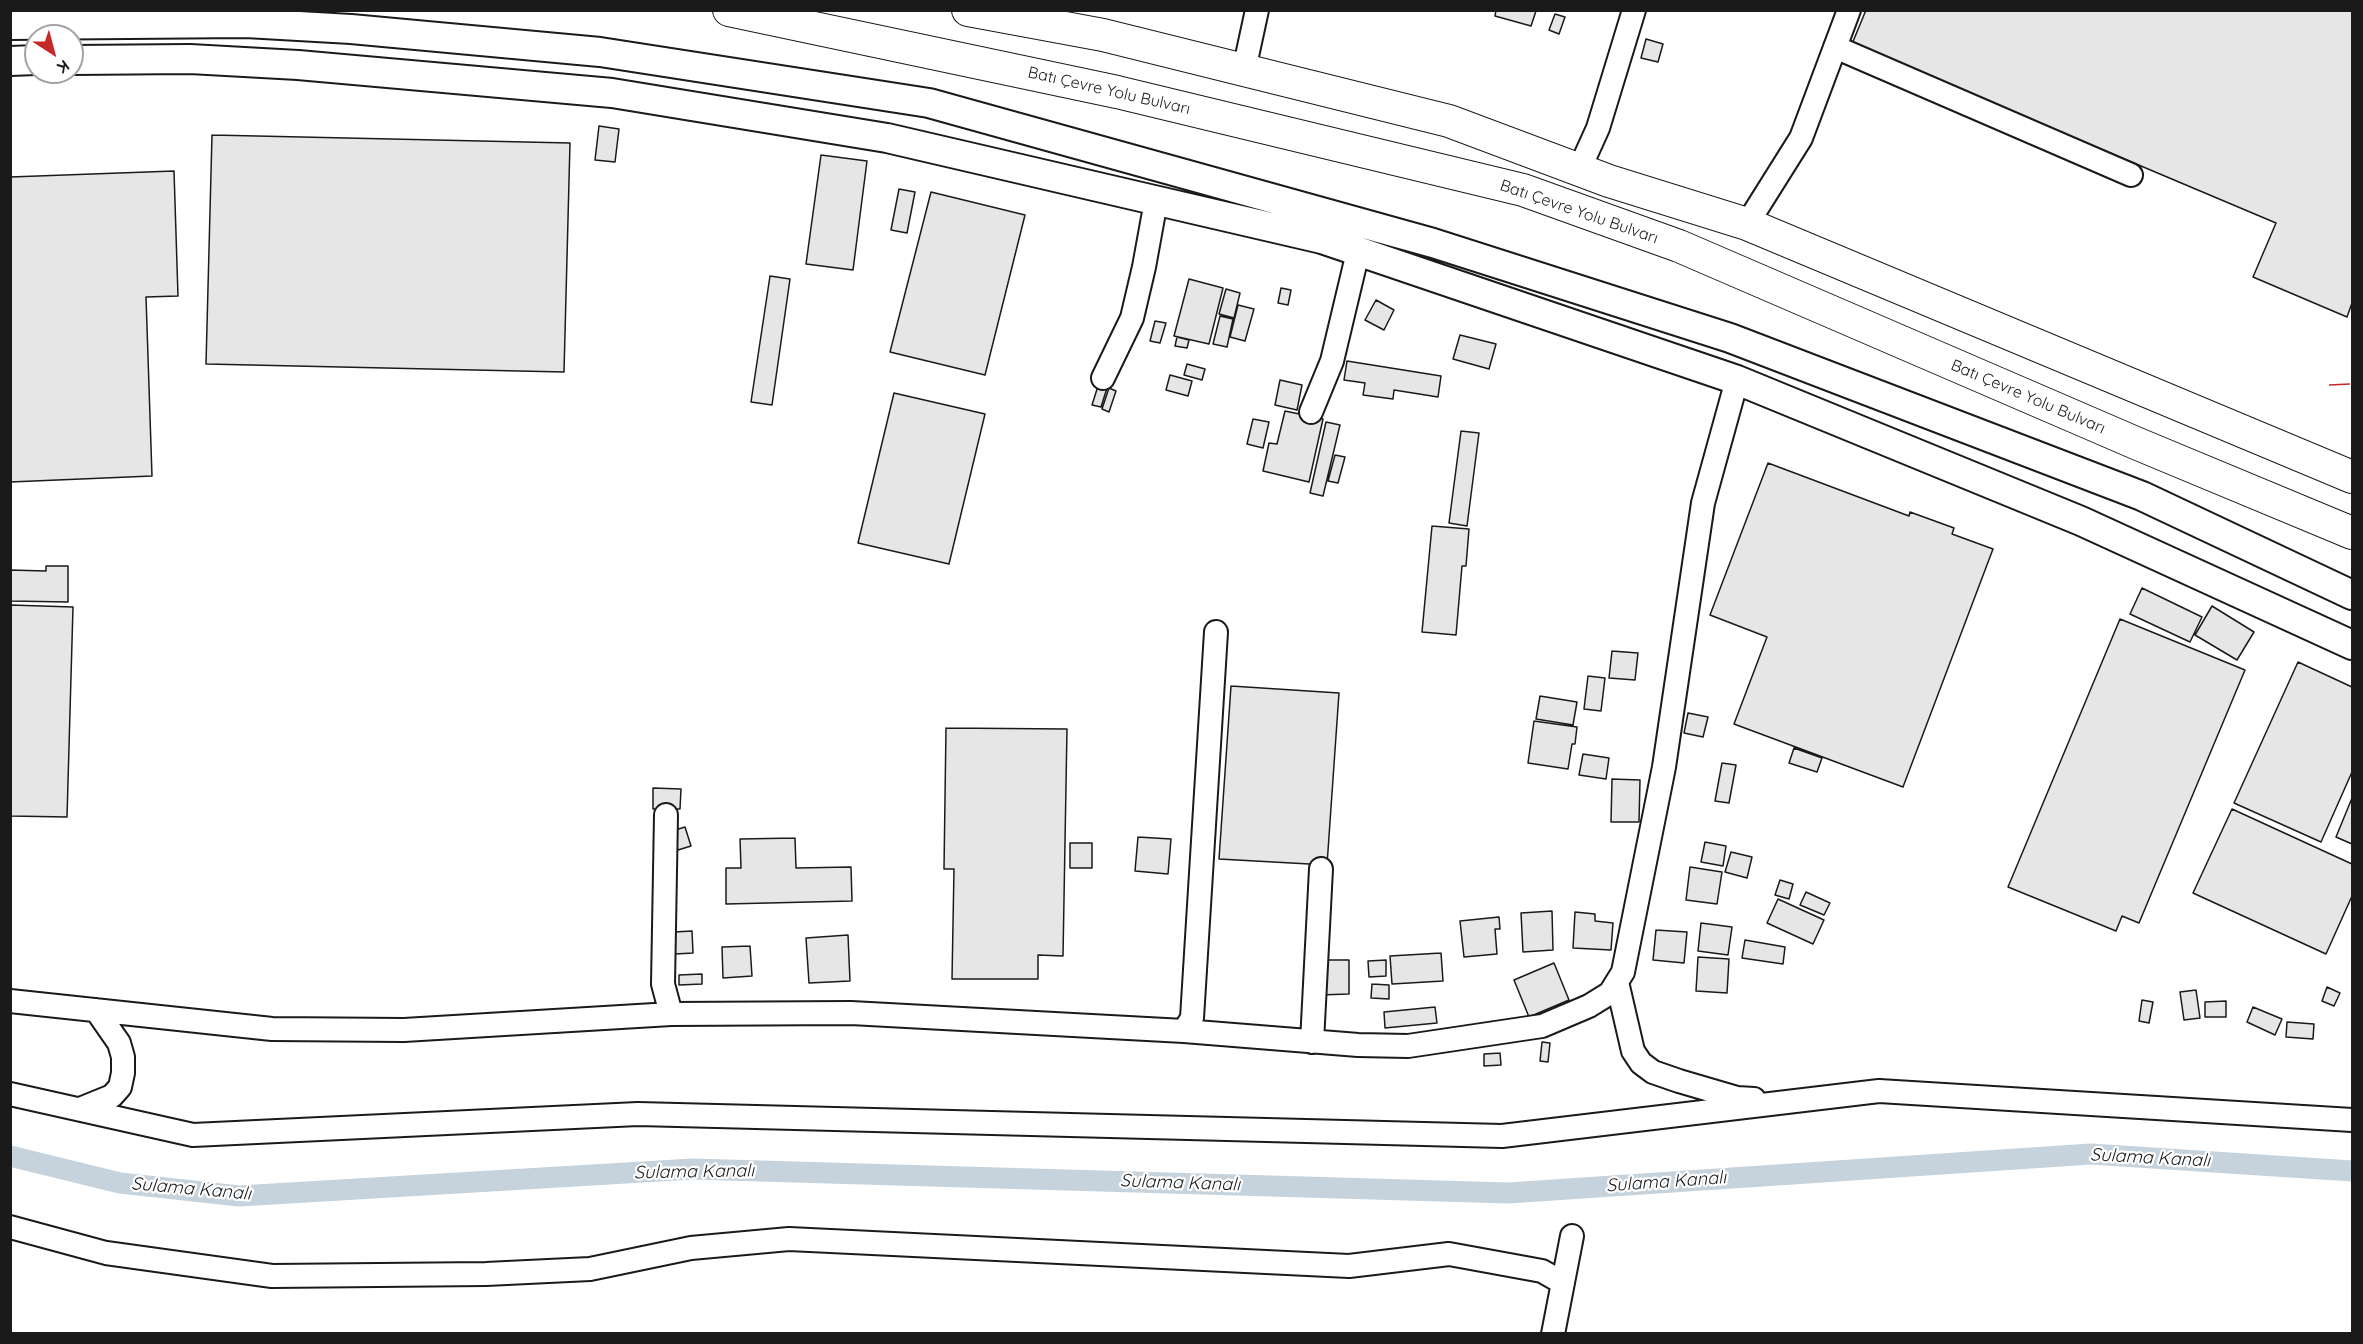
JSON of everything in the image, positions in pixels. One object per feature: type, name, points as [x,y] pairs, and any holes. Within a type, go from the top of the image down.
[{"type":"highway","name":"Batı Çevre Yolu Bulvarı","points":[[729,10],[1117,92],[1522,190],[1679,246],[2138,444],[2352,533]]},
{"type":"highway","points":[[968,10],[1103,35],[1449,121],[1579,170],[1747,224],[2352,477]]},
{"type":"main road","points":[[10,25],[246,23],[351,28],[600,52],[929,103],[1433,243],[1730,338],[2142,496],[2352,595]]},
{"type":"main road","points":[[84,60],[190,58],[287,64],[612,93],[887,138],[1322,239],[1737,380],[2081,521],[2352,645]]},
{"type":"street","points":[[1244,70],[1257,10]]},
{"type":"street","points":[[1579,170],[1598,128],[1634,10]]},
{"type":"street","points":[[1747,224],[1801,138],[1849,10]]},
{"type":"street","points":[[1835,47],[2131,175]]},
{"type":"street","points":[[1103,378],[1132,318],[1156,201]]},
{"type":"street","points":[[1311,412],[1332,361],[1358,252]]},
{"type":"street","points":[[10,1001],[272,1029],[393,1030],[671,1014],[851,1013],[1408,1046],[1542,1026],[1589,1006],[1610,993],[1623,972],[1664,767],[1703,503],[1737,380]]},
{"type":"street","points":[[1184,1031],[1192,1018],[1216,632]]},
{"type":"street","points":[[666,815],[663,984],[671,1014]]},
{"type":"street","points":[[1312,1042],[1321,869]]},
{"type":"street","points":[[1617,982],[1633,1051],[1641,1063],[1653,1072],[1737,1098],[1809,1100]]},
{"type":"street","points":[[80,1109],[112,1096],[120,1087],[123,1074],[123,1057],[118,1043],[96,1010]]},
{"type":"street","points":[[10,1094],[194,1135],[638,1114],[1502,1136],[1879,1091],[2352,1120]]},
{"type":"street","points":[[10,1227],[106,1253],[272,1276],[486,1274],[590,1269],[691,1248],[789,1239],[1349,1266],[1449,1254],[1542,1271],[1563,1283]]},
{"type":"street","points":[[1553,1334],[1572,1236]]},
{"type":"building","points":[[1496,10],[1536,11],[1531,26],[1495,16]]},
{"type":"building","points":[[1866,10],[2352,10],[2352,303],[2347,317],[2253,277],[2276,223],[1852,44]]},
{"type":"building","points":[[1555,14],[1565,17],[1559,34],[1549,30]]},
{"type":"building","points":[[1646,39],[1663,44],[1658,62],[1641,58]]},
{"type":"building","points":[[599,126],[619,129],[615,162],[595,160]]},
{"type":"building","points":[[212,135],[570,143],[564,372],[206,364]]},
{"type":"building","points":[[821,155],[867,161],[853,270],[806,264]]},
{"type":"building","points":[[174,171],[178,296],[146,297],[152,476],[10,482],[10,177]]},
{"type":"building","points":[[899,189],[915,192],[907,233],[891,230]]},
{"type":"building","points":[[931,192],[1025,215],[985,375],[890,352]]},
{"type":"building","points":[[770,276],[790,279],[772,405],[751,402]]},
{"type":"building","points":[[1189,279],[1223,288],[1209,344],[1174,336]]},
{"type":"building","points":[[1281,288],[1291,290],[1288,305],[1278,303]]},
{"type":"building","points":[[1226,289],[1240,293],[1234,318],[1219,314]]},
{"type":"building","points":[[1376,300],[1394,310],[1384,330],[1365,320]]},
{"type":"building","points":[[1238,305],[1254,309],[1245,341],[1230,337]]},
{"type":"building","points":[[1220,316],[1233,319],[1227,347],[1213,344]]},
{"type":"building","points":[[1155,321],[1166,323],[1160,343],[1150,341]]},
{"type":"building","points":[[1460,335],[1496,344],[1489,369],[1453,359]]},
{"type":"building","points":[[1177,337],[1189,340],[1187,348],[1175,346]]},
{"type":"building","points":[[1347,361],[1441,376],[1438,397],[1394,390],[1393,399],[1363,395],[1365,383],[1344,380]]},
{"type":"building","points":[[1187,364],[1205,369],[1202,380],[1184,375]]},
{"type":"building","points":[[1170,375],[1192,381],[1188,396],[1166,390]]},
{"type":"building","points":[[1280,380],[1302,385],[1297,410],[1275,405]]},
{"type":"building","points":[[1098,386],[1107,388],[1101,407],[1092,405]]},
{"type":"building","points":[[1109,388],[1116,391],[1109,412],[1102,409]]},
{"type":"building","points":[[894,393],[985,414],[949,564],[858,543]]},
{"type":"building","points":[[1285,411],[1323,419],[1309,482],[1263,471],[1269,443],[1277,444]]},
{"type":"building","points":[[1253,419],[1269,422],[1263,448],[1247,444]]},
{"type":"building","points":[[1326,422],[1340,425],[1323,496],[1310,493]]},
{"type":"building","points":[[1461,431],[1479,433],[1467,526],[1449,523]]},
{"type":"building","points":[[1335,455],[1345,457],[1338,483],[1328,481]]},
{"type":"building","points":[[1768,463],[1909,516],[1910,512],[1954,528],[1952,534],[1993,549],[1903,787],[1734,724],[1767,637],[1710,615]]},
{"type":"building","points":[[1432,526],[1469,529],[1466,566],[1462,566],[1456,635],[1422,632]]},
{"type":"building","points":[[46,566],[68,566],[68,602],[10,601],[10,570],[46,571]]},
{"type":"building","points":[[2142,588],[2202,617],[2190,642],[2130,614]]},
{"type":"building","points":[[10,605],[73,607],[67,817],[10,816]]},
{"type":"building","points":[[2212,606],[2254,632],[2237,660],[2195,635]]},
{"type":"building","points":[[2120,619],[2245,670],[2139,923],[2122,916],[2116,931],[2008,887]]},
{"type":"building","points":[[1612,651],[1638,653],[1635,680],[1609,678]]},
{"type":"building","points":[[2298,662],[2352,687],[2352,772],[2321,842],[2234,803]]},
{"type":"building","points":[[1588,676],[1605,678],[1601,711],[1584,709]]},
{"type":"building","points":[[1231,686],[1339,693],[1327,865],[1219,859]]},
{"type":"building","points":[[1540,696],[1577,702],[1573,725],[1536,719]]},
{"type":"building","points":[[1688,713],[1708,717],[1703,737],[1684,733]]},
{"type":"building","points":[[1534,721],[1577,727],[1568,769],[1528,763]]},
{"type":"building","points":[[946,728],[1067,729],[1063,956],[1038,955],[1038,979],[952,979],[954,869],[944,869]]},
{"type":"building","points":[[1794,748],[1822,758],[1817,772],[1789,763]]},
{"type":"building","points":[[1583,754],[1609,758],[1606,779],[1579,775]]},
{"type":"building","points":[[1722,763],[1736,765],[1729,803],[1715,801]]},
{"type":"building","points":[[1612,779],[1640,780],[1639,822],[1611,822]]},
{"type":"building","points":[[653,788],[681,789],[680,809],[653,809]]},
{"type":"building","points":[[2352,798],[2352,844],[2336,837]]},
{"type":"building","points":[[2232,809],[2352,864],[2352,896],[2326,954],[2193,893]]},
{"type":"building","points":[[685,827],[691,846],[678,850],[672,831]]},
{"type":"building","points":[[1138,837],[1171,839],[1168,874],[1135,871]]},
{"type":"building","points":[[795,838],[796,868],[851,867],[852,901],[726,904],[726,868],[741,868],[740,839]]},
{"type":"building","points":[[1705,842],[1726,846],[1723,866],[1701,862]]},
{"type":"building","points":[[1070,843],[1092,843],[1092,868],[1070,868]]},
{"type":"building","points":[[1731,852],[1752,857],[1747,878],[1725,872]]},
{"type":"building","points":[[1690,867],[1722,872],[1717,904],[1686,900]]},
{"type":"building","points":[[1780,880],[1793,884],[1789,899],[1775,895]]},
{"type":"building","points":[[1806,892],[1830,903],[1824,915],[1800,905]]},
{"type":"building","points":[[1778,899],[1824,920],[1813,944],[1767,923]]},
{"type":"building","points":[[1552,911],[1553,950],[1523,952],[1521,913]]},
{"type":"building","points":[[1575,912],[1595,914],[1595,921],[1613,923],[1611,950],[1573,948]]},
{"type":"building","points":[[1499,917],[1500,929],[1495,929],[1497,954],[1464,957],[1460,921]]},
{"type":"building","points":[[1701,923],[1732,927],[1728,955],[1698,951]]},
{"type":"building","points":[[1656,930],[1687,932],[1684,963],[1653,960]]},
{"type":"building","points":[[692,931],[693,953],[675,954],[674,932]]},
{"type":"building","points":[[848,935],[850,981],[809,983],[806,938]]},
{"type":"building","points":[[1745,940],[1785,947],[1783,964],[1742,958]]},
{"type":"building","points":[[750,946],[752,976],[723,978],[722,947]]},
{"type":"building","points":[[1441,953],[1443,981],[1392,984],[1390,956]]},
{"type":"building","points":[[1698,957],[1729,959],[1727,993],[1696,991]]},
{"type":"building","points":[[1319,960],[1349,960],[1349,994],[1319,995]]},
{"type":"building","points":[[1386,960],[1386,976],[1369,977],[1368,961]]},
{"type":"building","points":[[1554,963],[1569,1000],[1529,1017],[1514,980]]},
{"type":"building","points":[[702,974],[702,984],[679,985],[679,975]]},
{"type":"building","points":[[1372,984],[1389,985],[1389,999],[1371,998]]},
{"type":"building","points":[[2327,987],[2340,993],[2334,1006],[2322,1001]]},
{"type":"building","points":[[2196,990],[2200,1018],[2184,1020],[2180,992]]},
{"type":"building","points":[[2142,1000],[2153,1002],[2149,1023],[2139,1021]]},
{"type":"building","points":[[2226,1001],[2226,1017],[2205,1017],[2205,1002]]},
{"type":"building","points":[[1435,1007],[1437,1023],[1385,1028],[1384,1012]]},
{"type":"building","points":[[2253,1007],[2282,1019],[2275,1035],[2247,1022]]},
{"type":"building","points":[[2287,1022],[2314,1024],[2313,1039],[2286,1037]]},
{"type":"building","points":[[1542,1042],[1550,1043],[1548,1062],[1540,1061]]},
{"type":"building","points":[[1500,1053],[1501,1065],[1484,1066],[1484,1054]]},
{"type":"waterway","name":"Sulama Kanalı","points":[[10,1156],[120,1183],[239,1196],[693,1169],[1508,1193],[2091,1154],[2352,1171]]},
{"type":"power","points":[[2329,385],[2352,384]]}]
